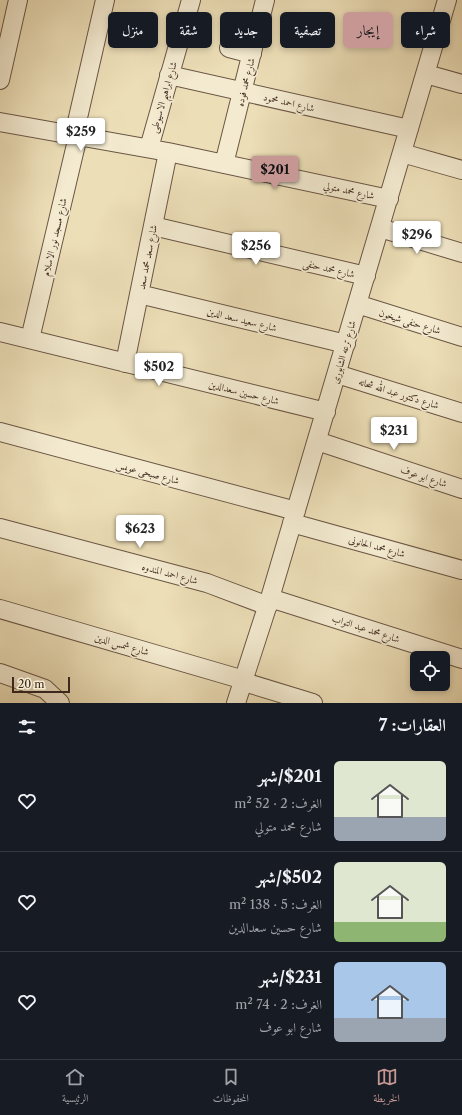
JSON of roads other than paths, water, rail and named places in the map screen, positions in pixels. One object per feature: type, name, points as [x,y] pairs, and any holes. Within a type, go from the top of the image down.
[{"type":"street","points":[[0,80],[18,0]]},
{"type":"street","name":"شارع مسجد نور الاسلام","points":[[30,339],[105,0]]},
{"type":"street","name":"شارع ابراهيم الاسيوطى","points":[[149,148],[190,0]]},
{"type":"street","name":"شارع محمد فوده","points":[[224,164],[265,0]]},
{"type":"street","name":"شارع ترعه الشابورى","points":[[236,703],[269,602],[447,0]]},
{"type":"street","points":[[229,48],[252,54]]},
{"type":"street","name":"شارع احمد محمود","points":[[169,74],[409,129]]},
{"type":"street","points":[[426,74],[462,84]]},
{"type":"street","name":"شارع محمد متولي","points":[[0,122],[149,148],[389,198]]},
{"type":"street","name":"شارع سعد محمد سعد","points":[[125,363],[168,152]]},
{"type":"street","points":[[402,153],[462,170]]},
{"type":"street","name":"شارع محمد حنفى","points":[[153,226],[366,276]]},
{"type":"street","points":[[380,228],[462,253]]},
{"type":"street","name":"شارع سعيد سعد الدين","points":[[139,294],[346,344]]},
{"type":"street","name":"شارع حنفى شيخون","points":[[357,304],[462,337]]},
{"type":"street","name":"شارع حسين سعدالدين","points":[[0,332],[326,412]]},
{"type":"street","name":"شارع دكتور عبد الله شحاته","points":[[337,374],[462,413]]},
{"type":"street","name":"شارع صبحى عويس","points":[[0,432],[294,517]]},
{"type":"street","name":"شارع ابو عوف","points":[[317,441],[462,489]]},
{"type":"street","name":"شارع محمد الحانونى","points":[[294,517],[462,570]]},
{"type":"street","name":"شارع احمد المندوه","points":[[0,528],[207,583],[269,602]]},
{"type":"street","name":"شارع محمد عبد التواب","points":[[269,602],[462,659]]},
{"type":"street","name":"شارع شمس الدين","points":[[0,609],[244,681],[313,703]]},
{"type":"street","points":[[0,673],[45,689],[60,703]]}]
